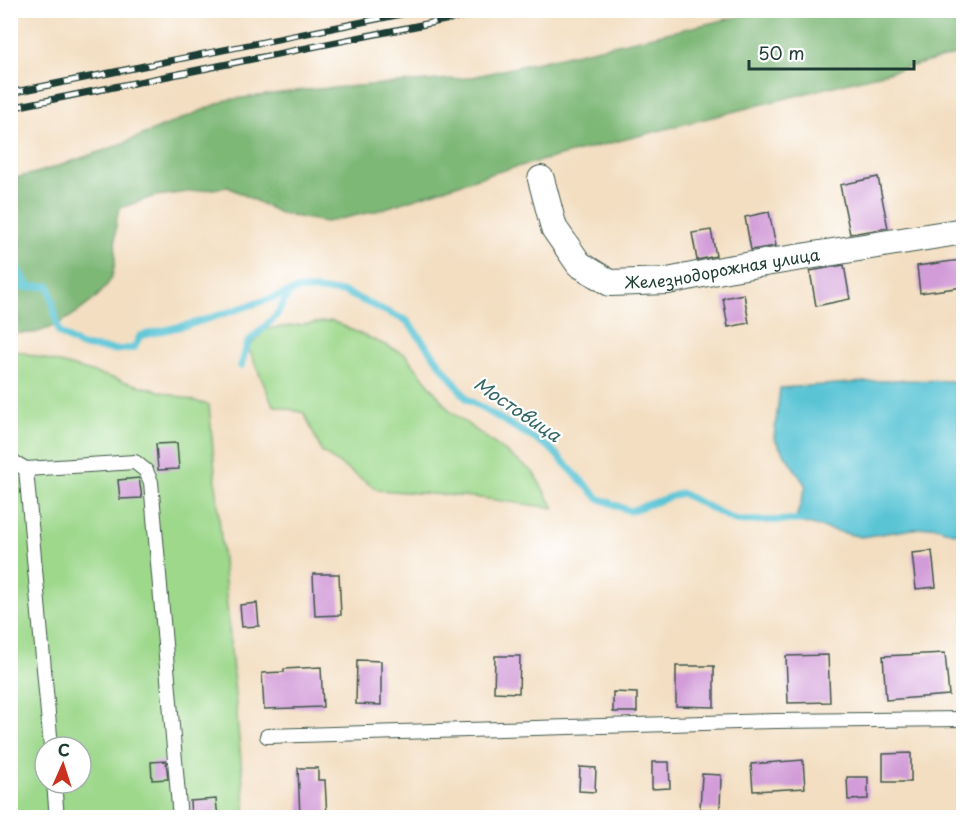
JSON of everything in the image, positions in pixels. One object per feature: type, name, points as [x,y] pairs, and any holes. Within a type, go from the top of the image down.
[{"type":"street","name":"Железнодорожная улица","points":[[541,179],[554,228],[579,264],[610,283],[668,281],[727,269],[963,231]]},
{"type":"lane","points":[[10,460],[27,469],[135,462],[146,471],[151,482],[180,818]]},
{"type":"lane","points":[[27,469],[50,735]]},
{"type":"lane","points":[[267,736],[775,721],[963,719]]},
{"type":"lane","points":[[55,795],[57,818]]},
{"type":"green space","points":[[768,10],[963,11],[963,53],[493,173],[376,211],[326,222],[282,214],[228,187],[155,196],[120,208],[116,224],[113,273],[109,282],[93,300],[70,317],[48,328],[35,333],[11,333],[10,190],[16,178],[114,147],[227,100],[304,90],[468,78]]},
{"type":"green space","points":[[332,321],[405,354],[450,411],[533,472],[554,508],[473,497],[378,490],[322,452],[304,413],[273,405],[248,348],[266,329]]},
{"type":"green space","points":[[10,349],[209,405],[246,817],[11,817]]},
{"type":"water","points":[[894,380],[963,381],[963,536],[933,526],[861,537],[795,521],[806,486],[774,438],[780,388]]},
{"type":"building","points":[[878,177],[888,228],[850,234],[840,185]]},
{"type":"building","points":[[769,212],[776,246],[751,250],[745,217]]},
{"type":"building","points":[[711,230],[716,256],[697,260],[692,233]]},
{"type":"building","points":[[960,260],[963,287],[920,293],[917,266]]},
{"type":"building","points":[[844,265],[850,299],[816,306],[810,271]]},
{"type":"building","points":[[744,294],[749,323],[728,327],[723,298]]},
{"type":"building","points":[[177,443],[179,469],[158,470],[156,444]]},
{"type":"building","points":[[139,478],[142,498],[120,499],[118,480]]},
{"type":"building","points":[[932,551],[936,587],[916,589],[912,553]]},
{"type":"building","points":[[313,574],[339,574],[341,615],[315,616]]},
{"type":"building","points":[[257,603],[259,626],[242,627],[240,605]]},
{"type":"building","points":[[945,653],[949,695],[886,700],[883,656]]},
{"type":"building","points":[[828,655],[830,702],[788,703],[786,656]]},
{"type":"building","points":[[495,656],[520,656],[519,693],[494,692]]},
{"type":"building","points":[[357,660],[381,661],[381,705],[356,704]]},
{"type":"building","points":[[676,666],[714,666],[714,707],[676,706]]},
{"type":"building","points":[[321,667],[323,707],[264,709],[262,673]]},
{"type":"building","points":[[613,692],[637,693],[637,712],[613,712]]},
{"type":"building","points":[[911,753],[911,782],[883,782],[883,754]]},
{"type":"building","points":[[803,760],[805,788],[753,791],[751,764]]},
{"type":"building","points":[[166,761],[168,779],[152,780],[151,762]]},
{"type":"building","points":[[652,762],[669,762],[670,788],[652,789]]},
{"type":"building","points":[[580,767],[596,768],[595,792],[579,791]]},
{"type":"building","points":[[298,768],[318,768],[318,780],[325,780],[327,818],[300,818]]},
{"type":"building","points":[[702,774],[721,775],[720,810],[700,809]]},
{"type":"building","points":[[847,777],[868,777],[868,799],[848,800]]},
{"type":"building","points":[[216,799],[218,818],[191,818],[190,801]]},
{"type":"waterway","points":[[10,258],[30,287]]},
{"type":"waterway","name":"Мостовица","points":[[10,288],[49,286],[59,333],[81,346],[117,350],[134,348],[140,336],[195,323],[300,289],[344,292],[407,321],[467,399],[550,448],[598,498],[630,511],[681,493],[736,521],[803,520]]},
{"type":"waterway","points":[[241,366],[248,342],[276,316],[289,293]]},
{"type":"railway","points":[[10,93],[422,10]]},
{"type":"railway","points":[[10,108],[495,10]]}]
